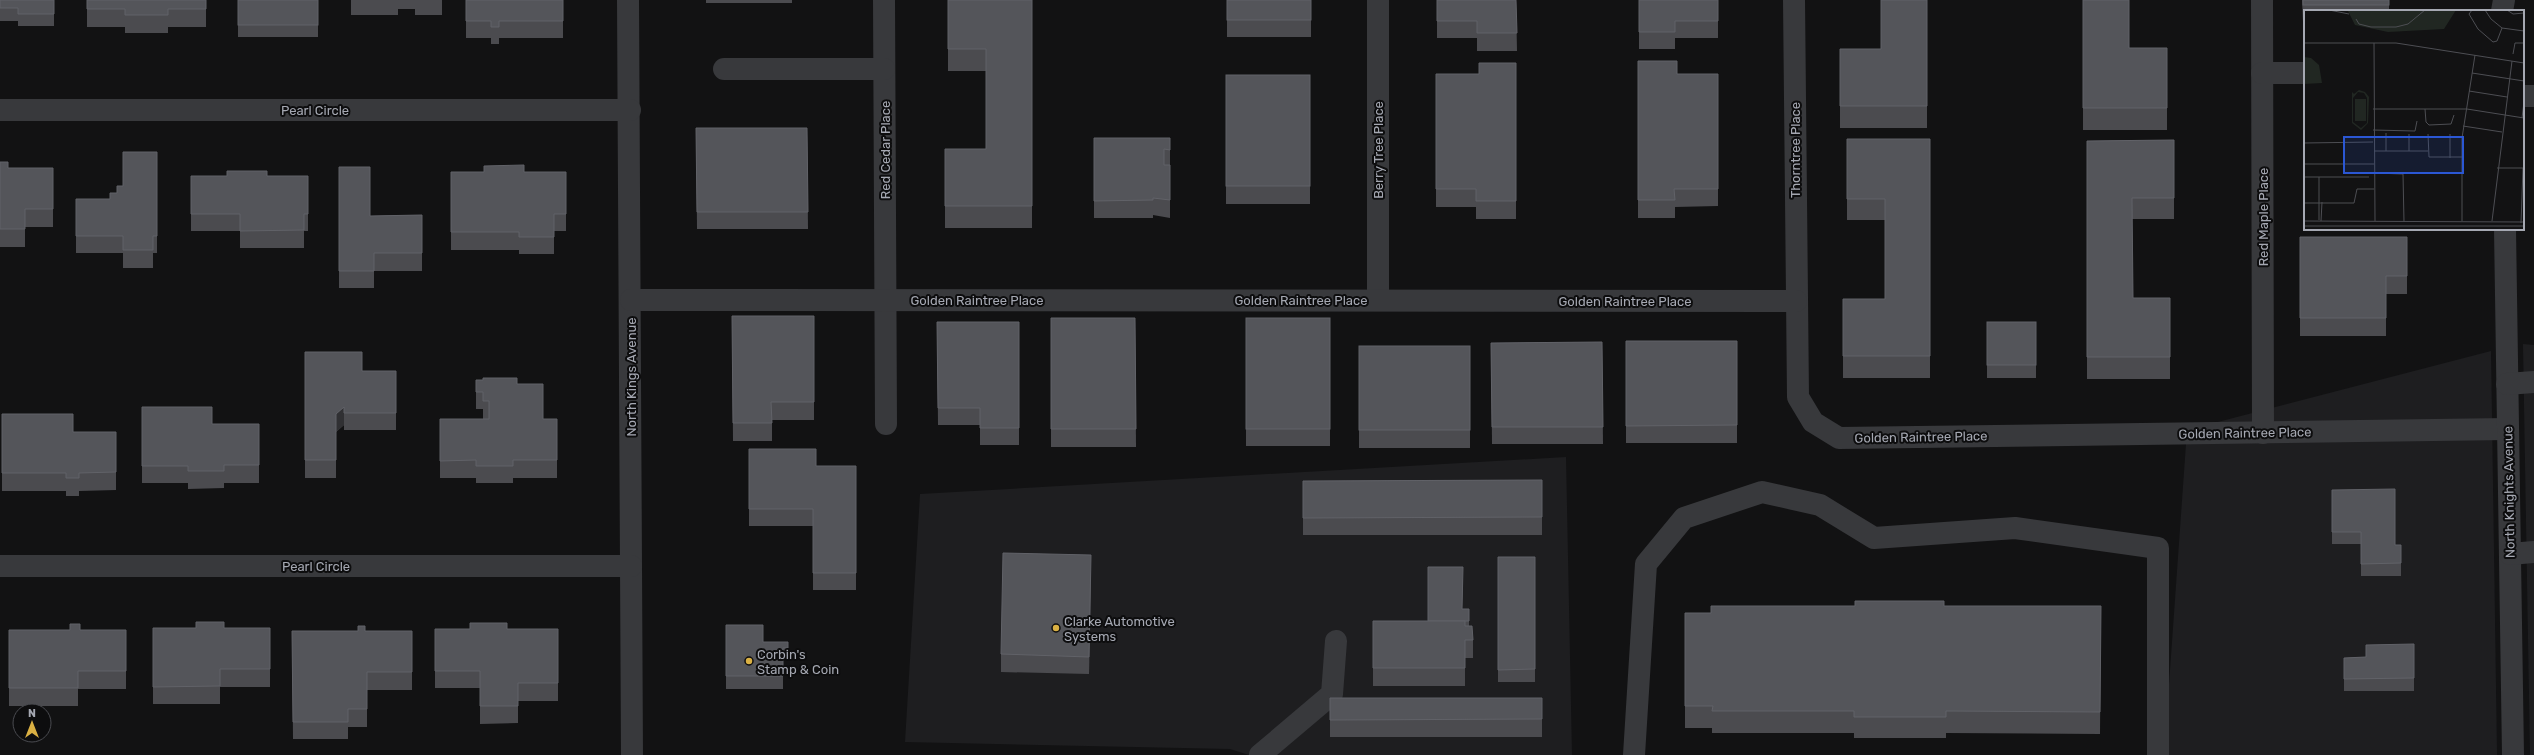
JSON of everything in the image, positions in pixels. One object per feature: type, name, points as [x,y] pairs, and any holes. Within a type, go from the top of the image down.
[{"type":"street","name":"North Kings Avenue","points":[[628,0],[630,110],[632,755]]},
{"type":"street","name":"Red Cedar Place","points":[[884,0],[886,424]]},
{"type":"street","name":"Berry Tree Place","points":[[1378,0],[1378,300]]},
{"type":"street","name":"Thorntree Place","points":[[1794,0],[1796,301]]},
{"type":"street","name":"Red Maple Place","points":[[2262,0],[2263,433]]},
{"type":"street","points":[[2502,10],[2504,0]]},
{"type":"street","points":[[724,68],[884,68]]},
{"type":"street","points":[[2262,73],[2304,73]]},
{"type":"street","name":"Pearl Circle","points":[[0,110],[630,110]]},
{"type":"street","name":"North Knights Avenue","points":[[2505,230],[2513,755]]},
{"type":"street","name":"Golden Raintree Place","points":[[631,300],[1796,301],[1798,397],[1813,422],[1839,438],[2508,429]]},
{"type":"street","points":[[2507,384],[2534,382]]},
{"type":"street","points":[[1634,755],[1646,564],[1684,518],[1762,492],[1820,505],[1874,538],[2015,528],[2158,548],[2158,755]]},
{"type":"street","points":[[2510,554],[2534,552]]},
{"type":"street","name":"Pearl Circle","points":[[0,566],[631,566]]},
{"type":"street","points":[[1260,755],[1332,694],[1336,642]]},
{"type":"shaded area","points":[[2523,344],[2534,345],[2534,755],[2530,755]]},
{"type":"shaded area","points":[[2491,351],[2497,755],[2164,755],[2187,430]]},
{"type":"shaded area","points":[[1566,457],[1572,755],[1249,755],[1230,749],[905,742],[920,494]]},
{"type":"building","points":[[0,0],[54,0],[54,14],[18,14],[18,8],[0,8]]},
{"type":"building","points":[[87,0],[206,0],[206,9],[168,9],[168,15],[125,15],[125,9],[87,9]]},
{"type":"building","points":[[238,0],[318,0],[318,25],[238,25]]},
{"type":"building","points":[[466,0],[563,0],[563,21],[499,21],[499,27],[491,27],[491,21],[466,21]]},
{"type":"building","points":[[948,0],[1032,0],[1032,206],[945,206],[945,149],[986,149],[986,49],[948,49]]},
{"type":"building","points":[[1227,0],[1311,0],[1311,20],[1227,20]]},
{"type":"building","points":[[1437,0],[1516,0],[1517,33],[1477,33],[1477,21],[1437,21]]},
{"type":"building","points":[[1639,0],[1718,0],[1718,21],[1675,21],[1675,32],[1639,32]]},
{"type":"building","points":[[1881,0],[1927,0],[1927,106],[1840,106],[1840,49],[1881,49]]},
{"type":"building","points":[[2083,0],[2129,0],[2129,48],[2167,48],[2167,108],[2083,108]]},
{"type":"building","points":[[2303,0],[2389,0],[2389,5],[2303,5]]},
{"type":"building","points":[[1638,61],[1677,61],[1677,74],[1718,74],[1718,189],[1674,189],[1675,200],[1638,200]]},
{"type":"building","points":[[1479,63],[1516,63],[1516,201],[1476,201],[1476,189],[1436,189],[1436,74],[1479,74]]},
{"type":"building","points":[[1226,75],[1310,75],[1310,186],[1226,186]]},
{"type":"building","points":[[696,128],[807,128],[808,212],[697,212]]},
{"type":"building","points":[[1094,138],[1170,138],[1170,150],[1164,149],[1164,165],[1170,165],[1170,200],[1153,198],[1153,200],[1094,201]]},
{"type":"building","points":[[1847,139],[1930,139],[1930,356],[1843,356],[1843,299],[1885,299],[1885,199],[1847,199]]},
{"type":"building","points":[[2174,140],[2174,198],[2132,198],[2133,298],[2170,298],[2170,357],[2087,357],[2087,141]]},
{"type":"building","points":[[123,152],[157,152],[157,236],[153,236],[153,250],[123,250],[123,236],[76,236],[76,199],[110,199],[110,193],[117,193],[117,186],[123,186]]},
{"type":"building","points":[[0,162],[8,162],[8,168],[53,168],[53,209],[25,209],[25,229],[0,229]]},
{"type":"building","points":[[524,165],[524,172],[566,172],[566,214],[554,214],[554,237],[519,237],[519,232],[451,232],[451,172],[484,172],[484,166]]},
{"type":"building","points":[[339,167],[370,167],[370,216],[422,215],[422,253],[374,253],[374,271],[339,271]]},
{"type":"building","points":[[227,171],[267,171],[267,176],[308,176],[308,214],[304,214],[304,230],[240,231],[240,214],[191,214],[191,176],[227,176]]},
{"type":"building","points":[[2300,237],[2407,237],[2407,276],[2386,276],[2386,318],[2300,318]]},
{"type":"building","points":[[732,316],[814,316],[814,402],[771,402],[772,423],[733,423]]},
{"type":"building","points":[[1051,318],[1135,318],[1136,429],[1051,429]]},
{"type":"building","points":[[1246,318],[1330,318],[1330,429],[1246,429]]},
{"type":"building","points":[[937,322],[1019,322],[1019,428],[980,428],[980,408],[938,408]]},
{"type":"building","points":[[1987,322],[2036,322],[2036,365],[1987,365]]},
{"type":"building","points":[[1626,341],[1737,341],[1737,425],[1626,426]]},
{"type":"building","points":[[1602,342],[1603,427],[1492,427],[1491,343]]},
{"type":"building","points":[[1359,346],[1470,346],[1470,430],[1359,430]]},
{"type":"building","points":[[305,352],[362,352],[362,371],[396,371],[396,413],[344,413],[344,407],[336,414],[336,460],[305,460]]},
{"type":"building","points":[[483,378],[517,378],[517,384],[543,384],[543,419],[557,419],[557,460],[513,460],[513,466],[476,466],[476,460],[440,461],[440,419],[489,419],[489,401],[483,401],[483,392],[476,392],[476,380],[483,380]]},
{"type":"building","points":[[142,407],[212,407],[212,424],[259,424],[259,465],[224,465],[224,471],[188,471],[188,466],[142,466]]},
{"type":"building","points":[[2,414],[73,414],[73,432],[116,432],[116,472],[79,473],[79,478],[66,478],[66,473],[2,473]]},
{"type":"building","points":[[749,449],[816,449],[816,466],[856,466],[856,573],[813,573],[813,509],[749,509]]},
{"type":"building","points":[[1542,480],[1542,517],[1303,518],[1303,481]]},
{"type":"building","points":[[2395,489],[2395,545],[2401,545],[2401,563],[2361,564],[2361,532],[2332,532],[2332,490]]},
{"type":"building","points":[[1003,553],[1091,555],[1089,657],[1001,654]]},
{"type":"building","points":[[1498,557],[1535,557],[1535,669],[1498,670]]},
{"type":"building","points":[[1428,567],[1463,567],[1462,609],[1469,609],[1469,621],[1428,621]]},
{"type":"building","points":[[1855,601],[1944,601],[1944,606],[2101,606],[2100,712],[1946,711],[1946,717],[1854,717],[1854,711],[1712,711],[1713,706],[1685,706],[1685,613],[1711,613],[1711,606],[1855,606]]},
{"type":"building","points":[[1373,621],[1465,621],[1465,626],[1472,626],[1473,640],[1465,640],[1465,668],[1373,668]]},
{"type":"building","points":[[196,622],[224,622],[224,628],[270,628],[270,669],[220,669],[220,686],[153,687],[153,628],[196,628]]},
{"type":"building","points":[[470,623],[507,623],[507,629],[558,629],[558,683],[518,683],[518,706],[480,706],[480,671],[435,671],[435,629],[470,629]]},
{"type":"building","points":[[70,624],[80,624],[80,630],[126,630],[126,671],[78,671],[78,688],[9,688],[9,630],[70,630]]},
{"type":"building","points":[[726,625],[763,625],[763,642],[788,642],[788,648],[783,648],[783,676],[726,676]]},
{"type":"building","points":[[358,626],[365,626],[365,631],[412,631],[412,672],[367,672],[367,709],[348,709],[348,722],[293,722],[292,631],[358,631]]},
{"type":"building","points":[[2414,644],[2414,678],[2344,679],[2344,658],[2366,657],[2366,645]]},
{"type":"building","points":[[1330,698],[1542,698],[1542,719],[1330,720]]},
{"type":"place","name":"Clarke Automotive Systems","points":[[1056,628]]},
{"type":"place","name":"Corbin's Stamp & Coin","points":[[749,661]]}]
